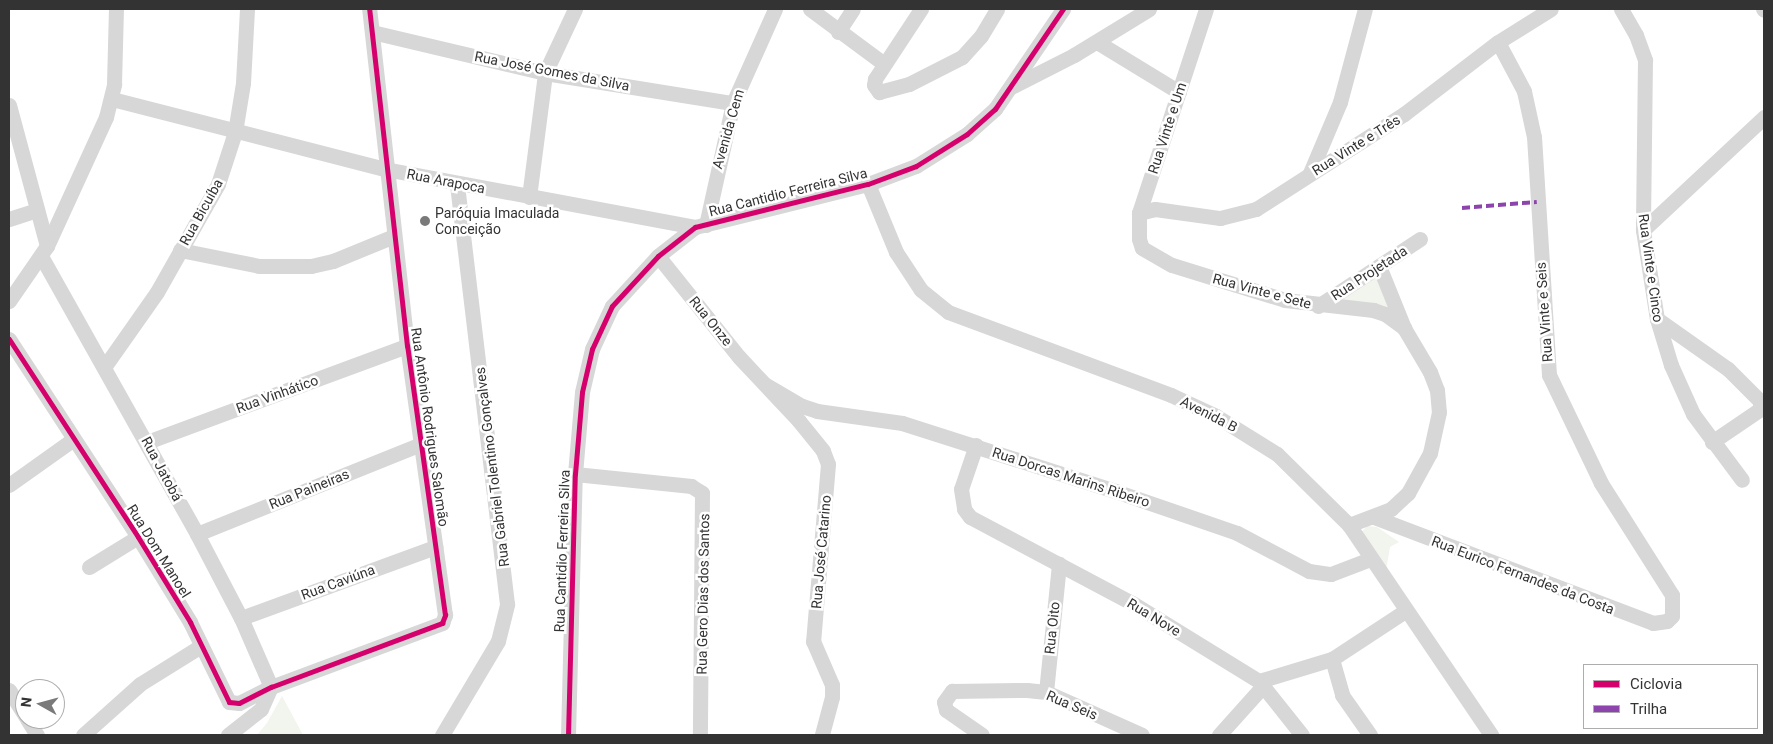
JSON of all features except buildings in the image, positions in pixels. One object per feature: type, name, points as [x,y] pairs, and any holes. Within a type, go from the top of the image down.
[{"type":"street","points":[[9,301],[44,251],[84,170],[112,98],[117,50],[116,9]]},
{"type":"street","name":"Rua Bicuíba","points":[[106,366],[157,292],[218,184],[235,132],[243,83],[246,9]]},
{"type":"street","name":"Rua Antônio Rodrigues Salomão","points":[[232,704],[442,623],[445,615],[407,346],[385,169],[369,9]]},
{"type":"street","points":[[529,197],[545,73],[575,9]]},
{"type":"street","name":"Avenida Cem","points":[[701,226],[733,103],[775,9]]},
{"type":"street","points":[[810,9],[838,32],[884,64]]},
{"type":"street","points":[[838,32],[853,9]]},
{"type":"street","points":[[921,9],[884,64],[875,80],[875,89],[884,93],[909,84],[962,57],[981,36],[996,9]]},
{"type":"street","name":"Rua Cantidio Ferreira Silva","points":[[568,735],[574,474],[582,392],[592,350],[612,306],[658,256],[701,226],[868,184],[916,166],[967,134],[995,108],[1063,9]]},
{"type":"street","points":[[1010,87],[1097,42],[1149,9]]},
{"type":"street","name":"Rua Vinte e Um","points":[[1142,248],[1137,230],[1139,213],[1206,9]]},
{"type":"street","points":[[1310,173],[1340,102],[1365,9]]},
{"type":"street","name":"Rua Vinte e Três","points":[[1139,213],[1155,209],[1220,218],[1237,216],[1256,209],[1404,114],[1498,42],[1551,9]]},
{"type":"street","name":"Rua Vinte e Cinco","points":[[1621,9],[1636,35],[1645,60],[1643,230],[1657,319],[1671,365],[1694,414],[1712,442],[1742,480]]},
{"type":"street","name":"Rua José Gomes da Silva","points":[[372,32],[545,73],[733,103]]},
{"type":"street","points":[[1097,42],[1179,92]]},
{"type":"street","name":"Rua Vinte e Seis","points":[[1498,42],[1524,91],[1534,137],[1549,375],[1601,484],[1672,595],[1672,616]]},
{"type":"street","name":"Rua Arapoca","points":[[112,98],[235,132],[385,169],[529,197],[701,226]]},
{"type":"street","name":"Rua Jatobá","points":[[9,105],[12,125],[37,210],[44,251],[241,618],[272,687]]},
{"type":"street","points":[[1643,230],[1764,117]]},
{"type":"street","name":"Rua Gabriel Tolentino Gonçalves","points":[[442,735],[498,641],[507,604],[457,183]]},
{"type":"street","name":"Avenida B","points":[[868,184],[896,252],[934,303],[948,312],[1171,395],[1216,416],[1277,454],[1349,525],[1485,733]]},
{"type":"street","points":[[9,219],[37,210]]},
{"type":"street","points":[[180,250],[236,262],[301,267],[333,261],[394,236]]},
{"type":"street","name":"Rua Projetada","points":[[1318,306],[1420,239]]},
{"type":"street","name":"Rua Vinte e Sete","points":[[1142,248],[1172,265],[1285,300],[1318,306],[1373,310],[1385,314],[1404,328],[1430,372],[1437,390],[1436,430],[1430,453],[1408,493],[1391,509],[1374,518],[1349,525]]},
{"type":"street","name":"Rua Onze","points":[[658,256],[766,385]]},
{"type":"street","points":[[1379,266],[1404,328]]},
{"type":"street","points":[[1657,319],[1728,369],[1762,402],[1759,410],[1712,442]]},
{"type":"street","name":"Rua Dom Manoel","points":[[9,339],[72,440],[138,537],[201,646],[226,699],[232,704]]},
{"type":"street","name":"Rua Vinhático","points":[[148,442],[407,346]]},
{"type":"street","name":"Rua Dorcas Marins Ribeiro","points":[[766,385],[802,406],[818,411],[902,423],[976,445],[1237,533],[1309,571],[1331,574],[1370,559]]},
{"type":"street","name":"Rua José Catarino","points":[[766,385],[823,452],[828,464],[813,641],[832,685],[831,704],[822,735]]},
{"type":"street","points":[[9,485],[72,440]]},
{"type":"street","name":"Rua Paineiras","points":[[197,534],[421,444]]},
{"type":"street","name":"Rua Nove","points":[[976,445],[961,489],[964,509],[970,517],[1132,603],[1261,684],[1302,735]]},
{"type":"street","name":"Rua Gero Dias dos Santos","points":[[574,474],[683,485],[702,493],[703,641],[700,735]]},
{"type":"street","name":"Rua Eurico Fernandes da Costa","points":[[1374,518],[1653,623],[1667,621],[1672,616]]},
{"type":"street","points":[[90,567],[138,537]]},
{"type":"street","name":"Rua Caviúna","points":[[241,618],[435,547]]},
{"type":"street","name":"Rua Oito","points":[[1046,692],[1059,564]]},
{"type":"street","points":[[1219,735],[1261,684],[1332,659],[1405,611]]},
{"type":"street","points":[[83,735],[140,684],[201,646]]},
{"type":"street","points":[[1332,659],[1342,695],[1370,735]]},
{"type":"street","points":[[228,735],[261,709],[272,687]]},
{"type":"street","name":"Rua Seis","points":[[982,735],[954,718],[946,710],[944,702],[952,691],[962,689],[1046,692],[1142,735]]},
{"type":"shaded area","points":[[1376,277],[1392,314],[1334,303]]},
{"type":"shaded area","points":[[1367,526],[1377,527],[1399,542],[1390,547],[1385,576],[1360,534]]},
{"type":"shaded area","points":[[282,696],[303,735],[257,735],[267,723]]},
{"type":"marked path","points":[[1462,208],[1537,202]]},
{"type":"cycle path","points":[[9,339],[138,537],[190,622],[229,702],[239,703],[271,687],[442,623],[445,615],[407,346],[369,9]]},
{"type":"cycle path","points":[[568,735],[575,474],[582,392],[592,349],[612,306],[658,256],[695,227],[868,184],[916,166],[967,134],[995,109],[1063,9]]},
{"type":"place","name":"Paróquia Imaculada Conceição","points":[[425,221]]}]
